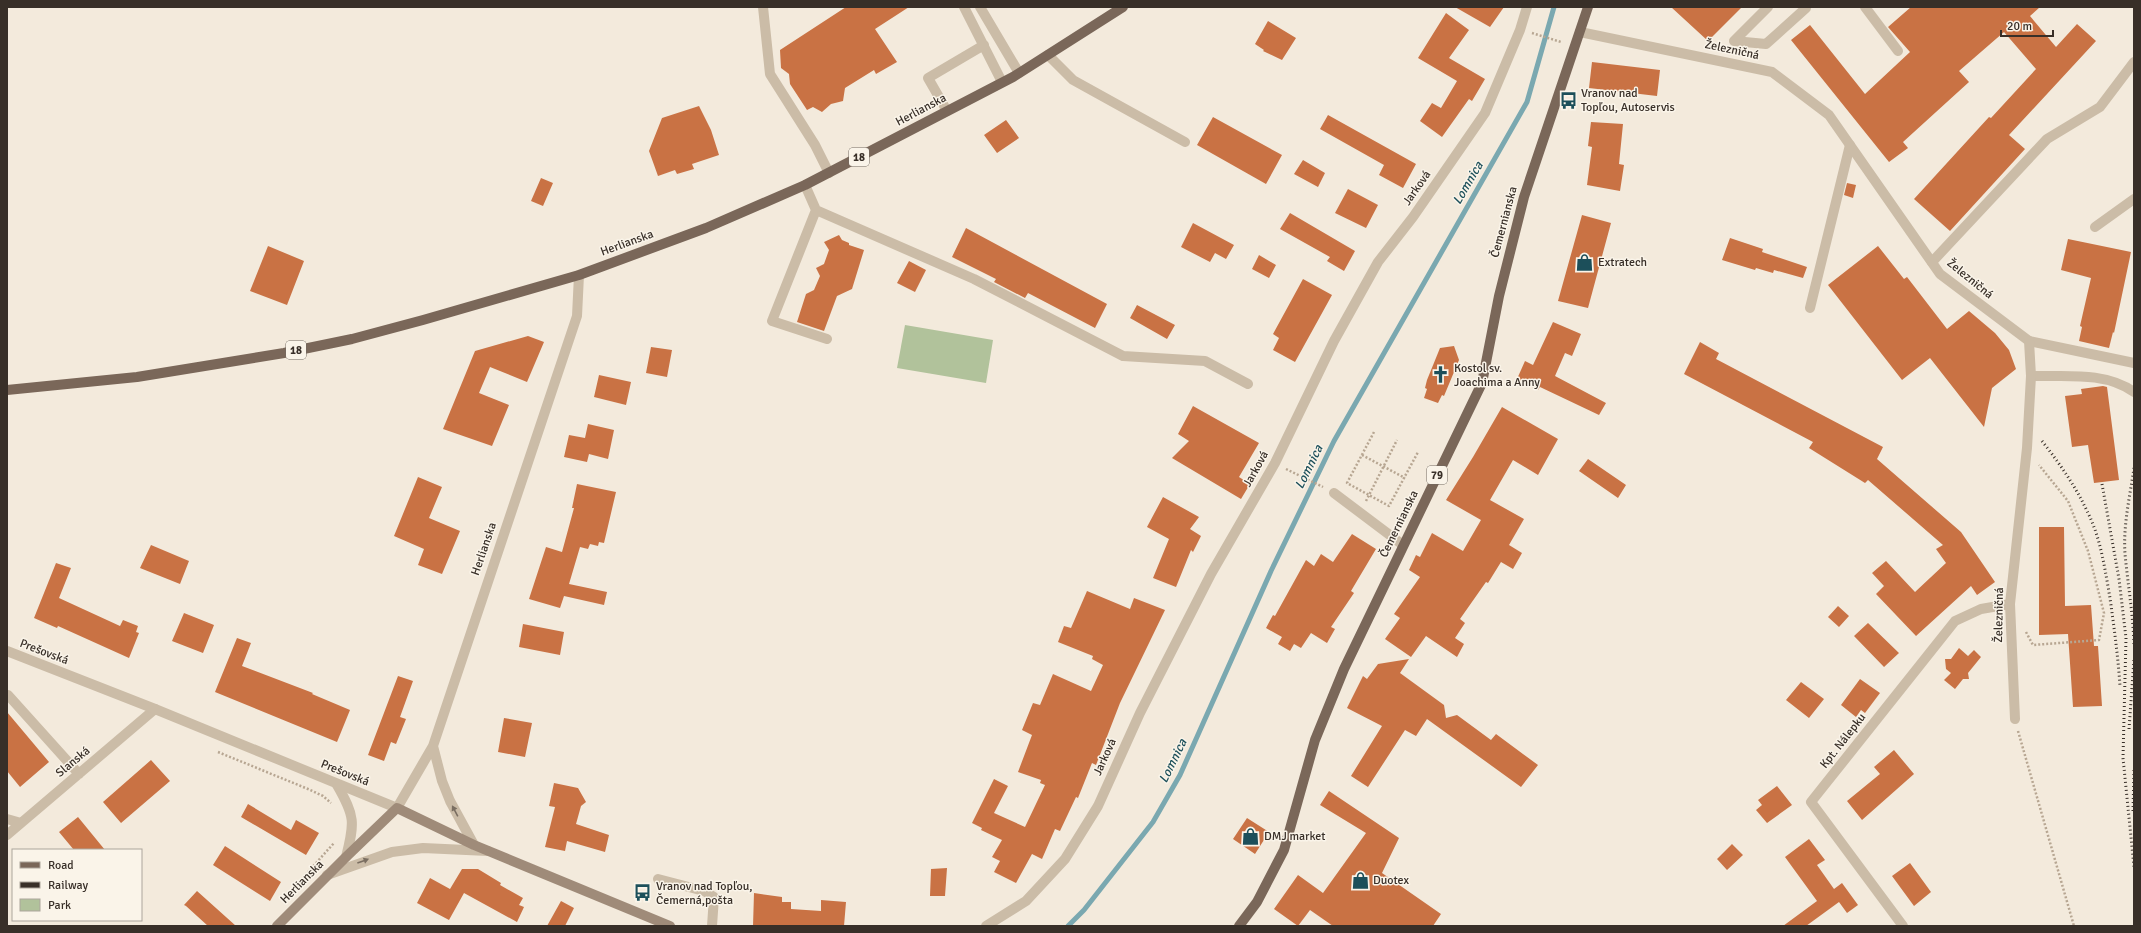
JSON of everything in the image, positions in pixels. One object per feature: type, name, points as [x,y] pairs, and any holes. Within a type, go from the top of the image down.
[{"type":"main road","name":"Herlianska","points":[[579,275],[706,228],[805,185],[1019,73],[1123,7]]},
{"type":"main road","name":"Čemernianska","points":[[1239,926],[1257,902],[1284,850],[1315,740],[1344,669],[1482,383],[1499,296],[1524,197],[1588,7]]},
{"type":"main road","name":"18","points":[[7,390],[137,377],[284,353],[352,339],[579,275]]},
{"type":"main road","name":"Herlianska","points":[[277,926],[397,808]]},
{"type":"main road","name":"Prešovská","points":[[397,808],[474,845],[670,926]]},
{"type":"street","points":[[763,7],[770,74],[815,145],[829,173]]},
{"type":"street","points":[[964,7],[1002,82]]},
{"type":"street","points":[[980,7],[1019,73]]},
{"type":"street","name":"Jarková","points":[[986,926],[1026,901],[1065,859],[1098,806],[1140,713],[1211,574],[1274,463],[1334,341],[1378,262],[1413,217],[1484,113],[1520,30],[1527,7]]},
{"type":"street","points":[[1768,7],[1734,41],[1766,44],[1806,8]]},
{"type":"street","points":[[1865,7],[1898,50]]},
{"type":"street","name":"Železničná","points":[[1580,32],[1772,72],[1829,115],[1940,274],[2029,341],[2031,376],[2027,448],[2010,604],[2015,719]]},
{"type":"street","points":[[947,111],[928,78],[984,46]]},
{"type":"street","points":[[1048,54],[1073,80],[1185,142]]},
{"type":"street","points":[[1932,262],[2047,139],[2100,107],[2134,62]]},
{"type":"street","points":[[1810,308],[1850,145]]},
{"type":"street","points":[[805,185],[816,210],[974,279],[1123,356],[1205,361],[1248,384]]},
{"type":"street","points":[[2095,227],[2134,199]]},
{"type":"street","points":[[816,210],[772,321],[827,339]]},
{"type":"street","name":"Herlianska","points":[[397,808],[433,746],[577,316],[579,275]]},
{"type":"street","points":[[2029,341],[2134,363]]},
{"type":"street","points":[[2031,376],[2083,377],[2109,380],[2134,392]]},
{"type":"street","points":[[1334,493],[1403,545]]},
{"type":"street","name":"Kpt. Nálepku","points":[[1903,926],[1811,802],[1954,622],[1981,609],[2010,604]]},
{"type":"street","name":"Prešovská","points":[[7,651],[155,709],[337,785],[397,808]]},
{"type":"street","points":[[8,695],[79,774]]},
{"type":"street","name":"Slanská","points":[[7,835],[155,709]]},
{"type":"street","points":[[433,746],[442,781],[450,801],[474,845]]},
{"type":"street","points":[[337,785],[347,801],[353,822],[346,857]]},
{"type":"street","points":[[7,819],[21,823]]},
{"type":"street","points":[[327,876],[392,852],[423,848],[491,851]]},
{"type":"street","points":[[658,878],[704,891],[714,898],[712,926]]},
{"type":"path","points":[[1526,31],[1560,41]]},
{"type":"path","points":[[1374,432],[1346,483],[1389,506],[1418,452]]},
{"type":"path","points":[[1360,512],[1397,440]]},
{"type":"path","points":[[2022,626],[2033,645],[2099,640],[2104,613],[2088,550],[2068,501],[2027,448]]},
{"type":"path","points":[[1362,455],[1405,478]]},
{"type":"path","points":[[1299,476],[1334,493]]},
{"type":"path","points":[[2015,719],[2074,926]]},
{"type":"path","points":[[218,752],[323,796],[336,808]]},
{"type":"path","points":[[299,882],[338,839]]},
{"type":"green space","points":[[905,325],[993,340],[986,383],[897,368]]},
{"type":"building","points":[[846,7],[909,7],[875,29],[897,62],[876,74],[874,70],[845,88],[843,101],[831,104],[822,112],[813,107],[807,110],[790,84],[789,74],[781,68],[780,50]]},
{"type":"building","points":[[1455,7],[1504,7],[1490,27]]},
{"type":"building","points":[[1671,7],[1742,7],[1708,41]]},
{"type":"building","points":[[1911,7],[2040,7],[2030,16],[2056,47],[2077,24],[2096,41],[2009,135],[2025,149],[1950,231],[1914,199],[1989,117],[1991,118],[2036,69],[2004,32],[1959,71],[1969,82],[1903,142],[1908,148],[1889,162],[1791,40],[1810,25],[1865,94],[1910,52],[1888,27]]},
{"type":"building","points":[[1446,13],[1469,30],[1449,58],[1485,79],[1472,101],[1469,99],[1442,137],[1420,121],[1432,103],[1441,108],[1457,81],[1418,58]]},
{"type":"building","points":[[1268,21],[1296,38],[1282,60],[1263,51],[1264,50],[1255,44]]},
{"type":"building","points":[[1592,62],[1660,70],[1657,96],[1589,88]]},
{"type":"building","points":[[699,106],[711,130],[719,155],[692,164],[694,169],[677,174],[675,170],[658,176],[649,151],[662,118]]},
{"type":"building","points":[[1328,115],[1416,164],[1403,188],[1379,175],[1384,165],[1320,129]]},
{"type":"building","points":[[1213,117],[1282,155],[1266,184],[1197,145]]},
{"type":"building","points":[[1006,120],[1019,138],[997,153],[984,135]]},
{"type":"building","points":[[1591,122],[1623,124],[1619,164],[1624,165],[1620,191],[1587,185],[1592,147],[1588,146]]},
{"type":"building","points":[[1303,160],[1325,173],[1318,187],[1294,174]]},
{"type":"building","points":[[541,178],[553,183],[543,206],[531,201]]},
{"type":"building","points":[[1847,183],[1856,185],[1853,198],[1844,195]]},
{"type":"building","points":[[1348,189],[1378,205],[1366,228],[1335,213]]},
{"type":"building","points":[[1290,213],[1355,251],[1344,271],[1327,261],[1330,257],[1280,229]]},
{"type":"building","name":"Extratech","points":[[1582,215],[1611,223],[1588,308],[1558,301]]},
{"type":"building","points":[[1193,223],[1234,245],[1226,259],[1215,253],[1210,262],[1181,247]]},
{"type":"building","points":[[966,228],[1107,304],[1095,328],[1028,293],[1025,298],[994,282],[996,279],[952,257]]},
{"type":"building","points":[[839,235],[842,240],[849,243],[849,245],[864,250],[852,289],[837,296],[824,331],[797,322],[806,294],[814,290],[820,276],[816,268],[824,264],[829,250],[824,242]]},
{"type":"building","points":[[1730,238],[1763,249],[1762,252],[1807,267],[1803,278],[1774,270],[1773,273],[1756,268],[1755,270],[1722,260]]},
{"type":"building","points":[[2068,239],[2131,252],[2114,333],[2113,332],[2109,348],[2079,341],[2082,327],[2080,326],[2091,278],[2061,270]]},
{"type":"building","points":[[268,246],[304,261],[287,305],[250,291]]},
{"type":"building","points":[[1878,246],[1904,279],[1907,277],[1947,329],[1969,311],[1995,333],[2009,350],[2016,369],[1992,388],[1984,427],[1930,358],[1902,380],[1828,285]]},
{"type":"building","points":[[1259,255],[1276,265],[1269,278],[1252,269]]},
{"type":"building","points":[[909,261],[926,270],[915,292],[897,283]]},
{"type":"building","points":[[1303,279],[1332,295],[1295,362],[1273,350],[1279,338],[1273,334]]},
{"type":"building","points":[[1137,305],[1175,325],[1167,339],[1130,318]]},
{"type":"building","points":[[1553,322],[1581,334],[1572,356],[1565,353],[1555,376],[1606,403],[1599,415],[1540,387],[1538,390],[1517,379],[1525,361],[1533,365]]},
{"type":"building","points":[[528,336],[544,342],[527,382],[490,367],[479,393],[509,405],[492,446],[443,429],[475,351]]},
{"type":"building","points":[[1700,342],[1719,353],[1716,359],[1883,447],[1877,459],[1961,532],[1995,582],[1977,595],[1971,586],[1916,636],[1876,594],[1884,586],[1872,573],[1886,561],[1915,592],[1946,563],[1936,549],[1943,545],[1868,480],[1865,483],[1809,448],[1813,442],[1684,374]]},
{"type":"building","name":"Kostol sv. Joachima a Anny","points":[[1454,346],[1459,360],[1444,396],[1442,395],[1438,403],[1424,398],[1427,389],[1425,388],[1427,380],[1440,348]]},
{"type":"building","points":[[651,347],[672,350],[667,377],[646,373]]},
{"type":"building","points":[[599,375],[631,382],[626,405],[594,397]]},
{"type":"building","points":[[2103,386],[2107,387],[2119,480],[2094,483],[2088,445],[2072,447],[2065,396],[2082,394],[2081,389]]},
{"type":"building","points":[[1193,406],[1259,443],[1239,477],[1250,484],[1241,499],[1172,458],[1189,441],[1178,434]]},
{"type":"building","points":[[1502,407],[1558,439],[1538,475],[1513,460],[1490,500],[1524,519],[1509,545],[1522,553],[1513,569],[1501,562],[1488,583],[1486,582],[1460,619],[1465,623],[1455,638],[1464,644],[1457,657],[1426,636],[1411,657],[1385,639],[1400,618],[1394,614],[1420,577],[1409,570],[1416,555],[1420,557],[1432,533],[1463,551],[1481,520],[1446,500]]},
{"type":"building","points":[[588,424],[614,430],[608,459],[589,454],[587,462],[564,457],[569,435],[585,438]]},
{"type":"building","points":[[1588,459],[1626,485],[1618,498],[1579,471]]},
{"type":"building","points":[[418,477],[442,487],[429,518],[460,531],[442,574],[418,565],[424,549],[394,536]]},
{"type":"building","points":[[577,484],[616,492],[604,543],[599,542],[598,546],[590,544],[588,549],[580,547],[569,584],[607,592],[604,605],[564,596],[560,608],[529,599],[546,547],[562,552],[574,508],[572,508]]},
{"type":"building","points":[[1163,497],[1199,517],[1190,529],[1201,536],[1193,552],[1191,550],[1176,587],[1153,578],[1169,539],[1147,527]]},
{"type":"building","points":[[2039,527],[2064,527],[2065,606],[2091,605],[2094,646],[2098,646],[2102,706],[2073,707],[2068,634],[2039,635]]},
{"type":"building","points":[[1352,534],[1376,549],[1351,591],[1354,593],[1331,627],[1335,629],[1327,643],[1311,633],[1301,648],[1294,644],[1290,651],[1278,644],[1282,637],[1266,628],[1273,615],[1275,616],[1306,560],[1314,566],[1321,554],[1333,562]]},
{"type":"building","points":[[151,545],[189,561],[180,584],[140,568]]},
{"type":"building","points":[[56,563],[71,568],[59,598],[120,626],[123,620],[138,626],[136,632],[139,633],[129,658],[58,626],[57,628],[34,618]]},
{"type":"building","points":[[1087,591],[1130,609],[1134,598],[1165,610],[1120,703],[1096,765],[1092,763],[1078,798],[1076,797],[1060,831],[1055,829],[1042,859],[1032,854],[1016,883],[994,872],[1000,861],[992,857],[1002,840],[981,830],[982,828],[972,823],[994,779],[1008,786],[994,813],[1025,827],[1045,785],[1040,783],[1041,780],[1018,772],[1032,735],[1022,730],[1033,703],[1040,705],[1053,674],[1091,691],[1103,665],[1092,659],[1093,656],[1058,642],[1064,626],[1071,628]]},
{"type":"building","points":[[1838,606],[1849,616],[1839,627],[1828,617]]},
{"type":"building","points":[[184,613],[214,625],[203,653],[172,641]]},
{"type":"building","points":[[1868,623],[1899,653],[1884,667],[1854,636]]},
{"type":"building","points":[[523,624],[564,632],[560,655],[519,647]]},
{"type":"building","points":[[237,638],[251,643],[242,666],[313,693],[312,694],[350,710],[337,742],[215,692]]},
{"type":"building","points":[[1959,648],[1968,656],[1974,650],[1981,657],[1968,673],[1969,679],[1963,679],[1955,689],[1944,680],[1951,673],[1946,669],[1945,659],[1951,659]]},
{"type":"building","points":[[1409,659],[1400,673],[1444,705],[1446,718],[1457,715],[1491,740],[1496,734],[1538,765],[1521,787],[1427,719],[1416,736],[1405,730],[1368,787],[1351,776],[1382,726],[1347,708],[1363,676],[1367,679],[1378,664]]},
{"type":"building","points":[[398,676],[413,681],[400,717],[406,719],[396,744],[391,742],[384,761],[368,755]]},
{"type":"building","points":[[1860,679],[1880,693],[1865,713],[1861,710],[1856,717],[1841,705]]},
{"type":"building","points":[[1801,682],[1824,699],[1809,718],[1786,700]]},
{"type":"building","points":[[7,712],[49,762],[20,787],[7,771]]},
{"type":"building","points":[[504,718],[532,723],[525,757],[498,752]]},
{"type":"building","points":[[1894,750],[1914,774],[1862,820],[1847,801],[1880,774],[1874,767]]},
{"type":"building","points":[[151,760],[170,781],[121,823],[103,802]]},
{"type":"building","points":[[554,783],[578,788],[586,802],[581,806],[576,824],[609,835],[605,852],[567,841],[565,851],[545,847],[555,807],[549,806]]},
{"type":"building","points":[[1777,786],[1792,805],[1767,823],[1756,810],[1762,805],[1758,800]]},
{"type":"building","points":[[1329,791],[1399,838],[1382,873],[1441,914],[1433,926],[1333,926],[1310,910],[1298,926],[1274,909],[1298,875],[1323,893],[1366,833],[1320,805]]},
{"type":"building","points":[[248,804],[291,830],[296,820],[319,833],[306,855],[241,817]]},
{"type":"building","points":[[78,817],[104,849],[73,849],[59,832]]},
{"type":"building","name":"DMJ market","points":[[1247,818],[1269,832],[1255,854],[1233,839]]},
{"type":"building","points":[[1809,839],[1825,860],[1817,865],[1834,889],[1842,883],[1858,905],[1847,913],[1839,902],[1806,926],[1783,926],[1817,901],[1785,857]]},
{"type":"building","points":[[1732,844],[1743,855],[1727,870],[1717,859]]},
{"type":"building","points":[[225,846],[281,882],[270,901],[213,865]]},
{"type":"building","points":[[1910,863],[1931,892],[1914,906],[1892,876]]},
{"type":"building","points":[[947,868],[945,896],[930,896],[931,869]]},
{"type":"building","points":[[462,869],[478,869],[501,883],[500,885],[523,898],[519,905],[524,907],[517,922],[464,893],[449,920],[417,903],[430,878],[450,889]]},
{"type":"building","points":[[197,891],[236,926],[208,926],[184,905]]},
{"type":"building","points":[[754,893],[782,897],[782,902],[791,902],[791,909],[821,911],[821,900],[846,902],[844,926],[753,926]]},
{"type":"building","points":[[561,901],[574,908],[565,926],[547,926]]},
{"type":"waterway","name":"Lomnica","points":[[1068,926],[1084,910],[1153,822],[1180,775],[1271,571],[1334,441],[1527,102],[1554,7]]},
{"type":"railway","points":[[2042,441],[2073,485],[2088,513],[2096,533],[2102,555],[2110,598],[2120,686]]},
{"type":"railway","points":[[2134,468],[2125,532],[2125,554],[2133,622],[2134,645]]},
{"type":"railway","points":[[2102,484],[2119,579],[2126,638],[2123,758],[2134,867]]},
{"type":"railway","points":[[2129,729],[2134,659]]},
{"type":"railway","points":[[2133,811],[2134,769]]},
{"type":"place","name":"Vranov nad Topľou, Autoservis","points":[[1568,100]]},
{"type":"place","name":"Extratech","points":[[1585,262]]},
{"type":"place","name":"Kostol sv. Joachima a Anny","points":[[1441,375]]},
{"type":"place","name":"DMJ market","points":[[1251,836]]},
{"type":"place","name":"Duotex","points":[[1360,880]]},
{"type":"place","name":"Vranov nad Topľou, Čemerná,pošta","points":[[643,893]]}]
